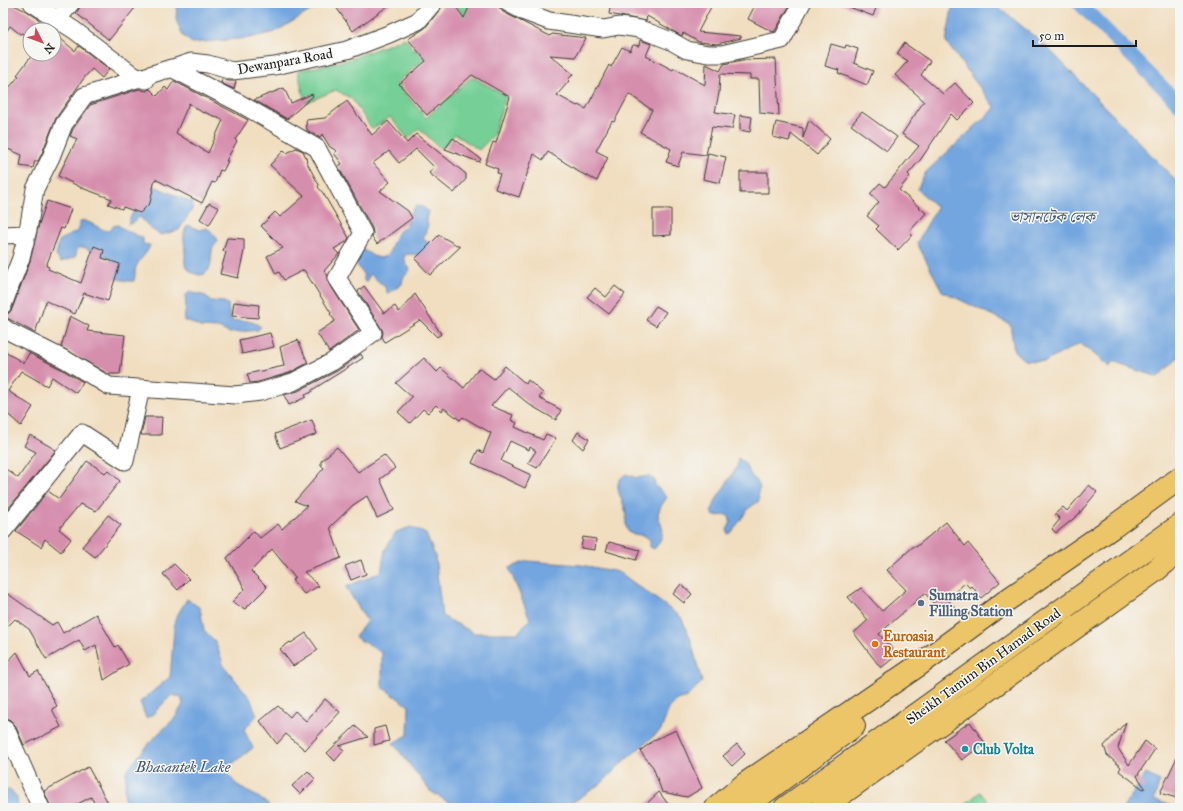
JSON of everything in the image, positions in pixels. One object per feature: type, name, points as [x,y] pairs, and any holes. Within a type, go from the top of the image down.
[{"type":"main road","points":[[716,808],[746,783],[920,665],[1010,598],[1113,527],[1180,478]]},
{"type":"main road","name":"Sheikh Tamim Bin Hamad Road","points":[[744,808],[961,647],[1139,521],[1180,494]]},
{"type":"main road","name":"Sheikh Tamim Bin Hamad Road","points":[[785,808],[1180,525]]},
{"type":"main road","points":[[822,808],[1155,571],[1180,549]]},
{"type":"street","points":[[32,3],[58,19],[138,78]]},
{"type":"street","points":[[58,19],[71,3]]},
{"type":"street","name":"Dewanpara Road","points":[[3,305],[25,244],[35,189],[51,157],[64,124],[84,96],[191,62],[208,64],[232,71],[276,66],[347,50],[390,34],[418,21],[433,3]]},
{"type":"street","points":[[508,3],[525,12],[549,21],[603,29],[619,26],[640,29],[671,41],[687,50],[708,54],[722,54],[782,40],[802,3]]},
{"type":"street","points":[[3,327],[8,331],[66,360],[109,386],[235,395],[260,392],[293,382],[332,362],[372,333],[337,278],[363,233],[317,148],[241,104],[171,68]]},
{"type":"street","points":[[3,235],[26,234],[25,244]]},
{"type":"street","points":[[3,531],[82,433],[125,461],[141,388]]},
{"type":"street","points":[[1139,554],[1180,549]]},
{"type":"street","points":[[4,728],[41,808]]},
{"type":"green space","points":[[454,3],[470,3],[467,17],[450,38],[396,83],[426,118],[472,77],[506,96],[493,136],[479,150],[455,134],[441,149],[419,128],[408,139],[390,117],[372,129],[352,99],[336,90],[305,103],[298,71],[348,60],[405,38],[414,51],[464,15]]},
{"type":"green space","points":[[980,792],[993,808],[961,808]]},
{"type":"water","points":[[177,3],[328,3],[330,5],[310,11],[275,32],[249,38],[192,43],[183,36],[176,20]]},
{"type":"water","name":"ভাসানটেক লেক","points":[[953,3],[994,3],[1047,47],[1180,185],[1180,356],[1158,377],[1112,362],[1110,367],[1080,343],[1045,362],[1024,360],[1014,351],[1010,324],[942,291],[917,243],[937,207],[917,189],[926,172],[995,108],[946,42]]},
{"type":"water","points":[[154,186],[193,203],[192,209],[179,230],[161,235],[151,229],[141,218],[138,217],[133,223],[128,224],[135,209]]},
{"type":"water","points":[[416,206],[423,207],[428,211],[426,219],[428,225],[423,239],[429,243],[431,248],[425,256],[412,254],[404,255],[406,264],[410,270],[403,278],[402,284],[388,294],[385,287],[370,274],[366,283],[364,281],[364,276],[355,261],[359,247],[373,256],[380,258],[386,256],[389,253],[397,233],[407,225],[411,212]]},
{"type":"water","points":[[84,220],[109,231],[113,226],[118,225],[125,230],[143,238],[143,244],[150,245],[136,267],[134,281],[113,278],[113,263],[110,258],[94,253],[84,247],[78,248],[75,257],[61,262],[56,256],[59,241],[79,230],[79,223]]},
{"type":"water","points":[[188,225],[199,230],[206,228],[210,230],[218,240],[212,251],[210,267],[207,272],[201,275],[194,274],[188,270],[185,264],[184,235]]},
{"type":"water","points":[[189,292],[206,296],[210,301],[227,303],[232,321],[247,321],[261,327],[258,330],[230,333],[218,328],[200,327],[188,321],[184,321],[186,306],[185,296]]},
{"type":"water","points":[[738,458],[744,462],[752,477],[757,481],[760,488],[758,492],[759,501],[749,508],[732,532],[728,534],[727,530],[731,522],[728,515],[714,516],[711,513],[716,500],[737,467]]},
{"type":"water","points":[[626,474],[637,478],[649,476],[654,479],[655,485],[667,497],[658,513],[663,529],[660,541],[654,549],[650,547],[650,540],[645,536],[629,533],[627,530],[626,512],[618,487],[619,481]]},
{"type":"water","points":[[411,527],[426,534],[435,556],[442,616],[474,633],[518,633],[530,619],[509,568],[527,561],[581,565],[619,572],[681,617],[690,637],[702,682],[687,697],[677,700],[669,709],[661,730],[622,763],[602,783],[564,808],[458,808],[430,791],[393,743],[408,735],[409,706],[382,687],[382,653],[355,637],[367,621],[346,587],[381,572],[385,550],[396,532]]},
{"type":"water","name":"Bhasantek Lake","points":[[187,599],[200,608],[204,630],[215,641],[224,666],[250,698],[257,715],[244,730],[253,748],[224,770],[239,787],[258,797],[269,805],[268,808],[124,808],[126,771],[153,739],[175,718],[183,704],[181,697],[172,695],[152,715],[146,718],[140,702],[170,677],[175,619]]},
{"type":"water","points":[[1146,774],[1160,781],[1154,800],[1177,808],[1123,808]]},
{"type":"water","points":[[8,790],[12,791],[17,798],[18,807],[3,808],[3,792]]},
{"type":"building","points":[[3,3],[10,3],[28,12],[41,22],[22,22],[22,33],[20,34],[10,26],[3,37]]},
{"type":"building","points":[[81,3],[129,3],[135,8],[109,40],[76,13]]},
{"type":"building","points":[[333,3],[392,3],[353,31]]},
{"type":"building","points":[[445,3],[453,3],[464,18],[471,3],[491,3],[499,7],[503,12],[550,36],[552,34],[586,38],[575,57],[550,55],[573,74],[557,95],[577,106],[578,105],[586,109],[609,65],[611,67],[622,47],[630,51],[633,45],[639,46],[640,40],[651,44],[646,56],[673,70],[674,68],[705,85],[706,64],[720,71],[724,64],[742,60],[776,59],[779,115],[760,113],[759,79],[750,79],[750,75],[720,74],[719,93],[715,112],[735,115],[732,129],[712,127],[706,155],[683,152],[678,166],[666,162],[671,149],[640,132],[652,110],[629,94],[596,151],[608,157],[597,181],[577,171],[548,152],[543,160],[534,154],[519,197],[495,189],[500,174],[497,173],[498,169],[485,164],[493,142],[496,143],[510,97],[472,75],[427,115],[399,84],[426,61],[408,39],[425,28]]},
{"type":"building","points":[[611,3],[713,3],[698,32],[741,36],[741,38],[717,44],[699,42],[683,33],[682,36],[647,16],[646,21],[609,14]]},
{"type":"building","points":[[756,3],[791,3],[773,32],[748,19]]},
{"type":"building","points":[[841,3],[878,3],[873,16]]},
{"type":"building","points":[[62,40],[75,51],[79,46],[109,69],[102,78],[92,69],[84,78],[56,118],[42,153],[38,161],[35,161],[33,168],[20,166],[22,155],[3,147],[3,95],[19,76],[17,75],[27,62],[62,62]]},
{"type":"building","points":[[904,43],[930,61],[921,75],[943,94],[955,83],[974,103],[957,120],[951,114],[921,159],[908,174],[910,176],[899,190],[926,213],[909,232],[912,235],[898,250],[876,229],[879,226],[867,216],[879,202],[870,194],[880,183],[885,187],[919,146],[902,134],[924,101],[895,75],[908,61],[897,54]]},
{"type":"building","points":[[831,44],[845,48],[846,45],[858,49],[854,63],[873,71],[867,85],[838,73],[839,70],[825,66]]},
{"type":"building","points":[[222,79],[236,81],[234,89],[221,83]]},
{"type":"building","points":[[174,81],[248,120],[235,140],[237,141],[226,161],[228,161],[223,171],[220,170],[215,183],[212,182],[202,203],[155,179],[150,203],[140,213],[108,204],[112,199],[82,188],[58,176],[77,139],[70,136],[73,129],[90,105],[139,89],[146,91],[150,89],[157,96],[165,87],[168,90]],"holes":[[[189,103],[203,113],[204,112],[223,120],[208,153],[176,133]]]},
{"type":"building","points":[[284,88],[291,103],[312,94],[313,96],[287,119],[254,100]]},
{"type":"building","points":[[347,101],[372,135],[388,121],[407,143],[416,134],[466,174],[466,179],[454,193],[429,173],[434,167],[416,149],[399,163],[389,151],[373,163],[390,182],[380,191],[408,211],[412,218],[377,244],[372,237],[372,228],[338,166],[342,164],[334,153],[337,151],[330,147],[322,134],[320,138],[307,130],[306,120],[325,118]]},
{"type":"building","points":[[862,112],[897,137],[887,151],[851,125]]},
{"type":"building","points":[[740,115],[752,117],[750,132],[740,130]]},
{"type":"building","points":[[809,120],[830,139],[817,155],[791,134],[789,141],[773,137],[776,122],[803,128],[803,138]]},
{"type":"building","points":[[453,138],[481,159],[479,162],[445,149]]},
{"type":"building","points":[[296,148],[303,151],[307,160],[306,161],[319,185],[318,187],[349,238],[346,242],[334,249],[339,254],[324,271],[328,276],[329,283],[359,330],[329,352],[317,333],[335,321],[330,314],[331,313],[304,270],[284,280],[279,272],[276,274],[267,256],[283,248],[261,226],[275,212],[280,217],[304,196],[270,165],[284,150],[287,153]]},
{"type":"building","points":[[708,153],[726,157],[720,183],[703,179]]},
{"type":"building","points":[[740,172],[768,172],[768,193],[740,193]]},
{"type":"building","points":[[47,201],[71,209],[64,229],[61,228],[46,266],[49,267],[48,269],[81,283],[94,246],[104,250],[102,258],[120,264],[108,301],[84,293],[75,314],[46,301],[35,333],[3,317],[3,315],[9,313],[12,309],[30,261],[39,224]]},
{"type":"building","points":[[209,203],[219,208],[209,225],[200,219]]},
{"type":"building","points":[[653,209],[671,209],[671,235],[653,236]]},
{"type":"building","points":[[439,235],[460,247],[430,275],[415,259]]},
{"type":"building","points":[[227,238],[244,239],[244,251],[238,278],[220,274],[226,252],[223,251]]},
{"type":"building","points":[[364,286],[384,313],[395,306],[399,312],[415,294],[441,334],[437,337],[420,320],[385,342],[382,337],[383,332],[381,328],[358,291]]},
{"type":"building","points":[[615,286],[625,294],[609,314],[587,297],[595,288],[606,297]]},
{"type":"building","points":[[234,302],[259,305],[258,318],[232,316]]},
{"type":"building","points":[[656,306],[666,312],[656,326],[646,320]]},
{"type":"building","points":[[70,316],[89,326],[87,331],[125,335],[120,374],[108,374],[61,347]]},
{"type":"building","points":[[270,333],[274,347],[242,354],[239,340]]},
{"type":"building","points":[[298,340],[308,363],[289,373],[250,383],[247,374],[284,366],[280,347]]},
{"type":"building","points":[[3,351],[24,363],[29,353],[83,382],[76,393],[52,377],[47,386],[21,371],[8,391],[33,407],[21,426],[3,410]]},
{"type":"building","points":[[361,354],[363,358],[312,390],[312,392],[305,395],[306,397],[289,405],[284,395],[298,391],[337,371]]},
{"type":"building","points":[[424,358],[437,372],[441,368],[464,388],[479,368],[494,379],[505,366],[526,384],[528,380],[543,393],[539,398],[561,410],[556,420],[530,405],[508,387],[491,406],[513,415],[511,420],[517,423],[515,427],[543,440],[546,434],[556,438],[537,468],[528,463],[536,451],[530,447],[529,450],[510,441],[501,461],[531,475],[525,488],[472,463],[478,450],[483,453],[491,433],[463,417],[460,420],[444,408],[442,411],[436,405],[428,413],[423,409],[410,423],[398,412],[412,397],[396,383]]},
{"type":"building","points":[[145,417],[162,417],[161,435],[141,435]]},
{"type":"building","points":[[312,420],[317,434],[280,448],[275,434]]},
{"type":"building","points":[[578,432],[589,439],[583,449],[573,440]]},
{"type":"building","points":[[30,435],[56,450],[3,515],[3,467],[18,478],[36,452],[24,446]]},
{"type":"building","points":[[337,447],[358,472],[384,455],[395,468],[380,479],[394,510],[377,518],[367,496],[353,505],[330,527],[341,558],[304,572],[319,586],[304,594],[292,580],[295,578],[272,549],[251,571],[267,587],[245,609],[232,602],[245,589],[227,558],[254,531],[260,538],[278,524],[282,529],[307,506],[295,501],[324,468],[321,465],[321,461]]},
{"type":"building","points":[[87,461],[105,473],[108,470],[120,481],[96,511],[80,504],[59,529],[71,539],[61,552],[45,539],[41,547],[16,531],[48,491],[59,499]]},
{"type":"building","points":[[1089,485],[1097,492],[1078,515],[1056,533],[1052,529],[1060,519],[1055,514],[1063,507],[1067,511]]},
{"type":"building","points":[[108,515],[121,525],[95,557],[82,547]]},
{"type":"building","points":[[946,522],[965,546],[968,543],[1000,582],[981,598],[972,586],[970,588],[965,583],[947,599],[955,607],[944,616],[925,593],[879,634],[897,655],[881,668],[854,633],[868,620],[848,597],[861,588],[882,611],[906,590],[887,570],[914,546],[916,547]]},
{"type":"building","points":[[583,537],[596,539],[595,550],[581,548]]},
{"type":"building","points":[[609,542],[640,550],[636,560],[606,551]]},
{"type":"building","points":[[361,560],[366,574],[351,580],[345,566]]},
{"type":"building","points":[[174,564],[189,579],[178,590],[163,574]]},
{"type":"building","points":[[681,584],[692,594],[684,603],[673,594]]},
{"type":"building","points":[[8,594],[52,625],[57,622],[63,633],[96,614],[115,647],[118,645],[129,664],[104,680],[96,645],[85,651],[79,640],[46,659],[29,629],[15,619],[3,631],[3,601]]},
{"type":"building","points":[[306,633],[318,650],[293,666],[280,649]]},
{"type":"building","points":[[17,652],[30,676],[38,671],[57,706],[52,709],[61,727],[24,745],[15,725],[9,719],[3,717],[3,667]]},
{"type":"building","points":[[325,699],[340,712],[305,750],[286,734],[277,744],[260,721],[278,706],[290,717],[295,711],[306,721]]},
{"type":"building","name":"Club Volta","points":[[970,722],[985,743],[962,760],[944,740]]},
{"type":"building","points":[[1126,722],[1118,748],[1129,765],[1145,741],[1155,749],[1137,776],[1145,788],[1143,789],[1119,771],[1121,767],[1107,755],[1104,746]]},
{"type":"building","points":[[355,726],[368,737],[339,746],[344,750],[335,761],[327,753]]},
{"type":"building","points":[[385,726],[389,741],[374,745],[374,729]]},
{"type":"building","points":[[676,730],[702,788],[687,797],[662,792],[653,767],[640,751],[654,740]]},
{"type":"building","points":[[737,744],[745,754],[732,766],[723,756]]},
{"type":"building","points":[[1180,751],[1180,799],[1160,793]]},
{"type":"building","points":[[88,767],[111,808],[97,808],[91,797],[70,808],[51,808],[44,791]]},
{"type":"building","points":[[308,771],[315,779],[300,794],[292,786]]},
{"type":"building","points":[[659,792],[671,808],[642,808]]},
{"type":"waterway","points":[[1079,3],[1180,105]]},
{"type":"place","name":"Sumatra Filling Station","points":[[921,603]]},
{"type":"place","name":"Euroasia Restaurant","points":[[875,644]]},
{"type":"place","name":"Club Volta","points":[[965,749]]}]
